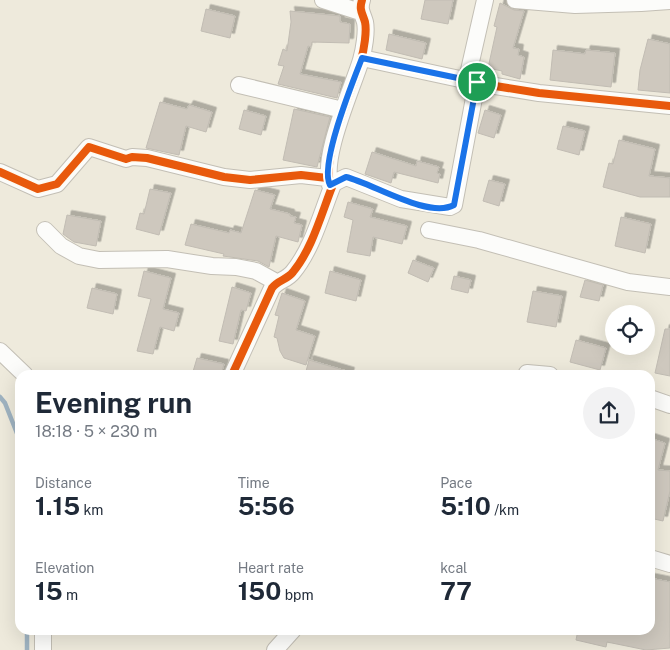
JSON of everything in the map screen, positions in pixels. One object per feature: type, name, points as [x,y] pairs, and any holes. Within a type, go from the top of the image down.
[{"type":"street","points":[[323,0],[361,6],[365,23],[362,58],[343,110],[328,182]]},
{"type":"street","points":[[0,172],[38,188],[57,184],[89,147],[126,159],[132,157],[146,158],[224,177],[250,180],[301,175],[328,182],[346,177],[415,203],[436,207],[450,207],[454,205],[485,0]]},
{"type":"street","points":[[514,0],[575,5],[670,1]]},
{"type":"street","points":[[362,58],[539,93],[670,106]]},
{"type":"street","points":[[239,85],[343,110]]},
{"type":"street","points":[[234,370],[265,299],[276,282],[288,277],[301,260],[332,187],[328,182]]},
{"type":"street","points":[[45,230],[61,246],[79,256],[99,260],[167,259],[212,266],[236,267],[256,271],[276,282]]},
{"type":"street","points":[[429,230],[479,240],[628,282],[670,287]]},
{"type":"street","points":[[0,351],[20,370]]},
{"type":"street","points":[[655,400],[670,404]]},
{"type":"street","points":[[655,560],[670,564]]},
{"type":"street","points":[[44,635],[44,650]]},
{"type":"street","points":[[275,650],[288,635]]},
{"type":"building","points":[[425,0],[453,0],[448,24],[421,19]]},
{"type":"building","points":[[500,3],[514,10],[524,11],[513,48],[519,49],[518,55],[524,57],[520,79],[502,74],[502,71],[488,68],[497,27],[494,26]]},
{"type":"building","points":[[206,9],[235,16],[230,38],[201,31]]},
{"type":"building","points":[[290,11],[340,16],[340,22],[350,24],[349,43],[312,42],[311,47],[308,46],[300,74],[341,82],[337,98],[278,84],[284,66],[278,65],[283,49],[287,51],[291,22]]},
{"type":"building","points":[[389,34],[426,43],[422,59],[386,50]]},
{"type":"building","points":[[648,39],[670,44],[670,93],[638,90],[640,70]]},
{"type":"building","points":[[553,50],[585,54],[586,50],[615,53],[611,87],[550,80]]},
{"type":"building","points":[[160,102],[187,109],[189,105],[212,112],[206,132],[186,126],[179,155],[146,148]]},
{"type":"building","points":[[294,109],[330,117],[317,167],[283,160]]},
{"type":"building","points":[[244,110],[266,116],[261,135],[239,129]]},
{"type":"building","points":[[485,110],[501,115],[494,138],[478,133]]},
{"type":"building","points":[[563,126],[585,131],[579,155],[557,149]]},
{"type":"building","points":[[619,140],[655,149],[649,176],[670,178],[670,197],[640,197],[603,187],[609,163],[613,164]]},
{"type":"building","points":[[372,152],[416,166],[417,161],[439,167],[437,173],[440,174],[438,183],[394,172],[391,183],[365,174]]},
{"type":"building","points":[[489,180],[505,184],[499,206],[483,201]]},
{"type":"building","points":[[150,189],[171,193],[159,235],[136,229],[140,213],[144,214]]},
{"type":"building","points":[[255,190],[275,195],[270,209],[296,217],[294,223],[302,225],[298,242],[276,236],[269,267],[258,261],[223,256],[224,254],[185,245],[191,224],[229,233],[230,230],[241,233]]},
{"type":"building","points":[[348,202],[373,209],[370,217],[407,226],[402,244],[373,237],[370,256],[347,252],[353,220],[344,217]]},
{"type":"building","points":[[67,215],[101,221],[96,246],[74,242],[63,234]]},
{"type":"building","points":[[621,217],[651,224],[645,253],[615,246]]},
{"type":"building","points":[[413,260],[434,268],[428,282],[408,273]]},
{"type":"building","points":[[144,271],[171,278],[163,309],[179,313],[174,331],[160,327],[153,354],[137,351],[151,299],[138,296]]},
{"type":"building","points":[[330,271],[361,280],[356,301],[325,293]]},
{"type":"building","points":[[454,276],[471,280],[468,293],[451,289]]},
{"type":"building","points":[[585,280],[603,285],[599,301],[580,297]]},
{"type":"building","points":[[232,287],[251,293],[246,311],[241,310],[233,344],[219,341]]},
{"type":"building","points":[[92,288],[117,294],[113,314],[87,308]]},
{"type":"building","points":[[533,291],[562,296],[556,327],[527,322]]},
{"type":"building","points":[[282,293],[305,301],[296,330],[315,336],[306,365],[284,358],[277,338],[274,337],[279,316],[275,315]]},
{"type":"building","points":[[665,329],[670,329],[670,376],[655,373]]},
{"type":"building","points":[[576,340],[605,348],[600,370],[570,362]]},
{"type":"building","points":[[197,358],[224,364],[222,370],[193,370]]},
{"type":"building","points":[[309,360],[343,370],[306,370]]},
{"type":"building","points":[[655,440],[665,443],[658,470],[670,471],[670,491],[663,521],[655,519]]},
{"type":"building","points":[[655,579],[670,582],[670,648],[646,650],[607,642],[606,647],[576,640],[577,635],[655,635]]},
{"type":"waterway","points":[[0,397],[5,403],[15,428]]},
{"type":"waterway","points":[[27,635],[27,650]]},
{"type":"cycle path","points":[[234,370],[272,288],[291,275],[306,253],[332,187],[329,176],[329,161],[333,143],[364,46],[366,26],[361,9],[362,0]]},
{"type":"cycle path","points":[[362,58],[483,84],[539,93],[670,106]]},
{"type":"cycle path","points":[[0,172],[38,189],[57,184],[89,147],[126,159],[132,157],[147,158],[224,177],[250,180],[301,175],[327,178]]},
{"type":"route","points":[[362,58],[477,82],[454,205],[450,207],[436,207],[415,203],[346,177],[330,185],[327,178],[332,147],[344,105],[362,58]]}]
